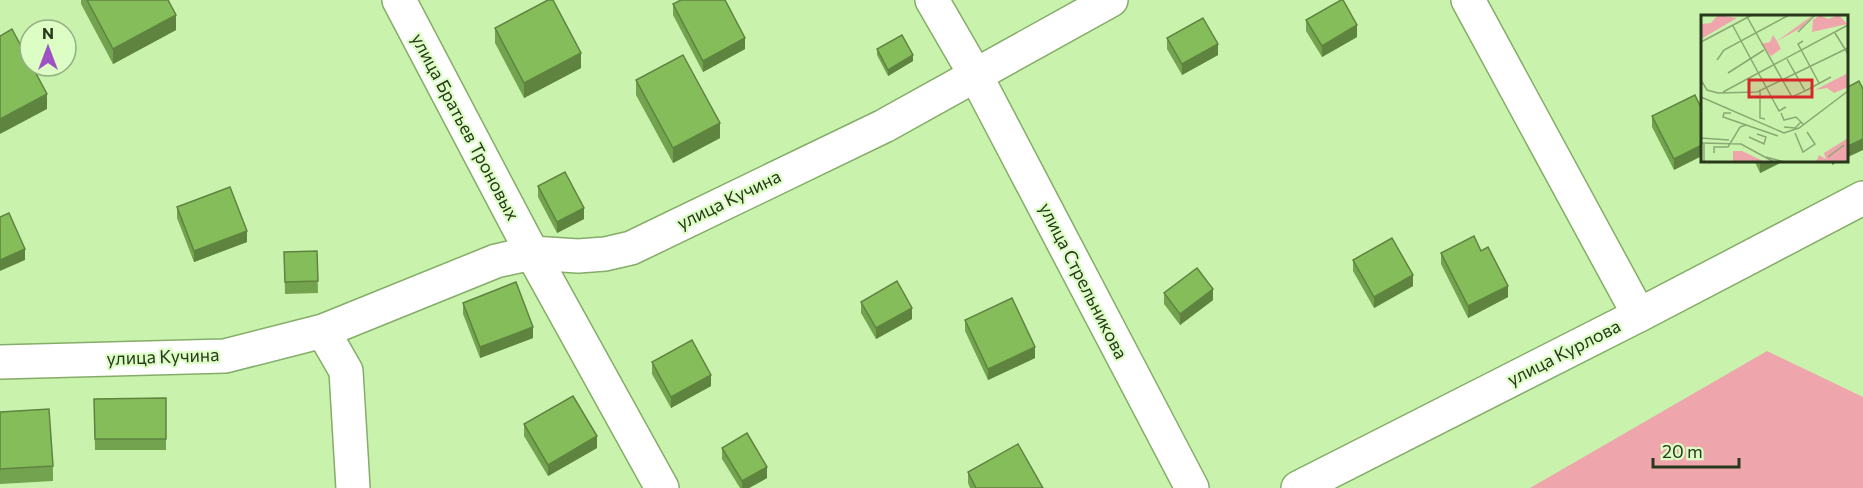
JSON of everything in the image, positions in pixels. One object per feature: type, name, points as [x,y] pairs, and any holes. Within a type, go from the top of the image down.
[{"type":"street","name":"улица Братьев Троновых","points":[[399,0],[532,253],[662,488]]},
{"type":"street","name":"улица Стрельникова","points":[[932,0],[976,76],[1190,487]]},
{"type":"street","name":"улица Кучина","points":[[0,362],[225,356],[323,331],[496,261],[532,253],[578,256],[605,254],[631,248],[884,126],[1112,0]]},
{"type":"street","name":"улица Курлова","points":[[1298,488],[1639,315],[1468,0]]},
{"type":"street","points":[[1639,315],[1863,198]]},
{"type":"street","points":[[323,331],[346,371],[353,488]]},
{"type":"shaded area","points":[[1767,351],[1863,397],[1863,488],[1530,488]]},
{"type":"building","points":[[87,0],[168,0],[176,15],[113,49]]},
{"type":"building","points":[[548,0],[553,0],[581,53],[524,83],[495,28]]},
{"type":"building","points":[[681,0],[725,0],[745,38],[703,61],[673,4]]},
{"type":"building","points":[[1341,0],[1357,25],[1322,46],[1306,20]]},
{"type":"building","points":[[1203,18],[1218,44],[1182,64],[1167,38]]},
{"type":"building","points":[[12,29],[18,40],[18,78],[38,78],[47,94],[0,119],[0,36]]},
{"type":"building","points":[[902,35],[913,55],[888,70],[877,49]]},
{"type":"building","points":[[683,55],[720,123],[673,148],[636,80]]},
{"type":"building","points":[[1859,81],[1863,89],[1863,139],[1848,146],[1848,87]]},
{"type":"building","points":[[1695,95],[1701,108],[1701,146],[1674,159],[1652,116]]},
{"type":"building","points":[[565,172],[584,208],[557,222],[538,186]]},
{"type":"building","points":[[230,187],[247,231],[194,251],[177,207]]},
{"type":"building","points":[[9,213],[25,249],[0,260],[0,217]]},
{"type":"building","points":[[1474,236],[1481,251],[1488,247],[1508,286],[1468,306],[1441,253]]},
{"type":"building","points":[[1392,238],[1413,275],[1374,297],[1353,260]]},
{"type":"building","points":[[317,251],[318,281],[285,282],[284,252]]},
{"type":"building","points":[[1197,268],[1213,289],[1180,314],[1164,293]]},
{"type":"building","points":[[897,281],[912,308],[876,328],[861,302]]},
{"type":"building","points":[[516,282],[533,327],[480,347],[463,303]]},
{"type":"building","points":[[1012,298],[1035,347],[988,369],[965,320]]},
{"type":"building","points":[[692,340],[711,375],[671,397],[652,362]]},
{"type":"building","points":[[573,396],[597,436],[548,465],[524,424]]},
{"type":"building","points":[[166,398],[166,439],[95,439],[94,399]]},
{"type":"building","points":[[49,409],[53,466],[0,469],[0,412]]},
{"type":"building","points":[[747,433],[767,467],[742,481],[722,448]]},
{"type":"building","points":[[1018,444],[1043,488],[976,488],[968,472]]}]
